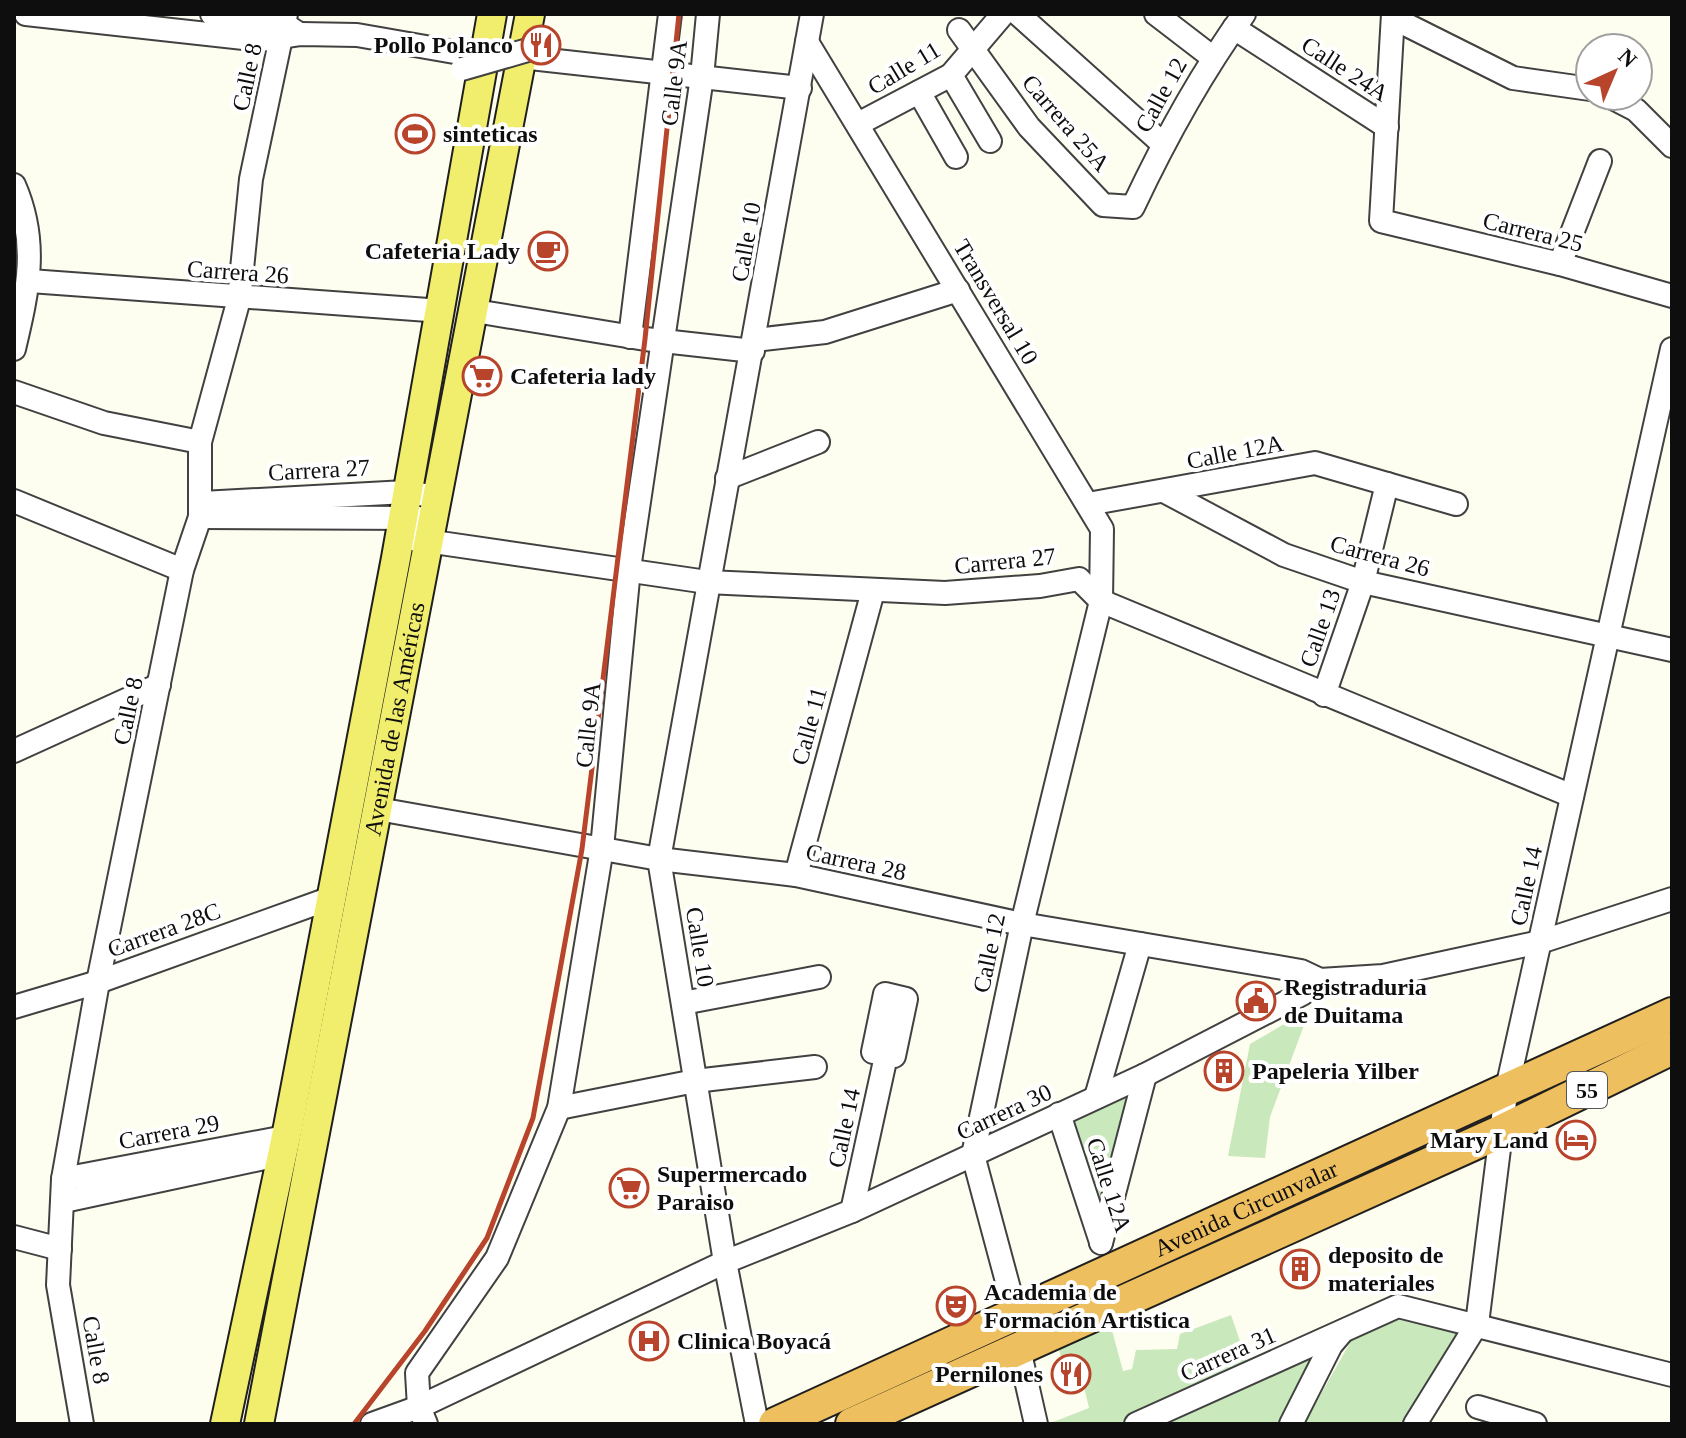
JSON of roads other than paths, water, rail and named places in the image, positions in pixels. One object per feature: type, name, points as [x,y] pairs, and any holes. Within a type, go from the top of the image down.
[{"type":"highway","name":"Avenida Circunvalar","points":[[775,1424],[1016,1315],[1105,1258],[1506,1093],[1672,1014]]},
{"type":"highway","name":"Avenida Circunvalar","points":[[852,1424],[1502,1131],[1672,1048]]},
{"type":"main road","name":"Avenida de las Américas","points":[[259,1424],[316,1131],[338,939],[331,898],[442,311],[475,66],[492,14]]},
{"type":"main road","name":"Avenida de las Américas","points":[[225,1424],[285,1139],[338,939],[378,809],[527,50],[530,14]]},
{"type":"main road","points":[[285,1139],[316,1131]]},
{"type":"street","points":[[26,14],[262,40],[288,27]]},
{"type":"street","points":[[212,14],[357,35],[475,66],[527,50],[663,73],[800,88]]},
{"type":"street","name":"Calle 9A","points":[[630,337],[670,14]]},
{"type":"street","name":"Calle 9A","points":[[423,1416],[417,1373],[497,1258],[559,1108],[602,848],[629,569],[702,77],[708,14]]},
{"type":"street","name":"Calle 10","points":[[757,1424],[725,1262],[659,859],[812,14]]},
{"type":"street","name":"Calle 11","points":[[858,124],[951,75],[1003,14]]},
{"type":"street","points":[[1018,14],[1163,144]]},
{"type":"street","points":[[1156,14],[1212,57]]},
{"type":"street","points":[[1387,127],[1405,18],[1513,78],[1574,87]]},
{"type":"street","name":"Calle 12","points":[[1133,207],[1163,144],[1212,57],[1239,21]]},
{"type":"street","name":"Calle 24A","points":[[1239,21],[1387,127]]},
{"type":"street","name":"Calle 8","points":[[82,1424],[58,1285],[63,1190],[98,982],[182,570],[201,510],[200,442],[239,299],[251,179],[288,27]]},
{"type":"street","name":"Carrera 25A","points":[[959,30],[1029,127],[1103,205],[1133,207]]},
{"type":"street","name":"Transversal 10","points":[[807,42],[1102,529],[1101,601]]},
{"type":"street","points":[[951,75],[990,141]]},
{"type":"street","points":[[919,92],[956,157]]},
{"type":"street","points":[[1638,112],[1672,146]]},
{"type":"street","name":"Carrera 25","points":[[1387,127],[1381,221],[1560,264],[1672,296]]},
{"type":"street","points":[[1560,264],[1600,161]]},
{"type":"street","points":[[14,185],[30,281],[14,349]]},
{"type":"street","name":"Carrera 26","points":[[30,281],[239,299],[442,311]]},
{"type":"street","points":[[475,311],[630,337],[754,346],[825,332],[958,290]]},
{"type":"street","name":"Calle 14","points":[[1415,1424],[1477,1324],[1506,1093],[1672,349]]},
{"type":"street","points":[[14,392],[104,423],[200,442]]},
{"type":"street","points":[[727,478],[818,442]]},
{"type":"street","name":"Calle 12A","points":[[1164,491],[1315,463],[1387,484]]},
{"type":"street","points":[[1387,484],[1456,504]]},
{"type":"street","name":"Calle 13","points":[[1324,695],[1363,582],[1387,484]]},
{"type":"street","points":[[1088,504],[1164,491]]},
{"type":"street","name":"Carrera 26","points":[[1164,491],[1284,555],[1363,582],[1607,633],[1672,650]]},
{"type":"street","points":[[14,501],[182,570]]},
{"type":"street","name":"Carrera 27","points":[[201,510],[403,515],[434,519],[629,569],[707,582],[945,593],[1040,586],[1079,579],[1101,601],[1572,796]]},
{"type":"street","name":"Carrera 27","points":[[403,515],[434,519]]},
{"type":"street","name":"Calle 11","points":[[796,875],[873,591]]},
{"type":"street","name":"Calle 12","points":[[1016,1315],[973,1155],[1022,924],[1101,601]]},
{"type":"street","points":[[14,751],[159,685]]},
{"type":"street","name":"Carrera 28","points":[[378,809],[659,859],[796,875],[1022,924],[1301,971],[1320,980]]},
{"type":"street","name":"Carrera 28C","points":[[14,1007],[98,982],[331,898]]},
{"type":"street","name":"Carrera 30","points":[[372,1424],[423,1416],[725,1262],[852,1211],[1145,1075],[1302,994],[1320,980],[1383,976],[1540,942],[1672,899]]},
{"type":"street","points":[[1096,1097],[1140,944]]},
{"type":"street","points":[[683,1003],[819,977]]},
{"type":"street","name":"Calle 14","points":[[852,1211],[886,1056]]},
{"type":"street","points":[[559,1108],[695,1081],[815,1067]]},
{"type":"street","points":[[1105,1258],[1145,1075]]},
{"type":"street","name":"Calle 12A","points":[[1059,1114],[1105,1258]]},
{"type":"street","name":"Carrera 29","points":[[63,1190],[285,1139]]},
{"type":"street","points":[[14,1237],[60,1249]]},
{"type":"street","points":[[1291,1424],[1331,1345],[1342,1332],[1398,1306],[1672,1375]]},
{"type":"street","name":"Carrera 31","points":[[1136,1424],[1342,1332]]},
{"type":"street","points":[[1019,1349],[1036,1424]]},
{"type":"street","points":[[1478,1407],[1535,1424]]},
{"type":"railway","points":[[354,1424],[425,1331],[487,1238],[533,1118],[582,849],[645,339],[679,14]]},
{"type":"place","name":"Pollo Polanco","points":[[541,45]]},
{"type":"place","name":"sinteticas","points":[[415,134]]},
{"type":"place","name":"Cafeteria Lady","points":[[548,251]]},
{"type":"place","name":"Cafeteria lady","points":[[482,376]]},
{"type":"place","name":"Registraduria de Duitama","points":[[1256,1001]]},
{"type":"place","name":"Papeleria Yilber","points":[[1224,1071]]},
{"type":"place","name":"Mary Land","points":[[1576,1140]]},
{"type":"place","name":"Supermercado Paraiso","points":[[629,1188]]},
{"type":"place","name":"deposito de materiales","points":[[1300,1269]]},
{"type":"place","name":"Academia de Formación Artistica","points":[[956,1306]]},
{"type":"place","name":"Clinica Boyacá","points":[[649,1341]]},
{"type":"place","name":"Pernilones","points":[[1071,1374]]}]
